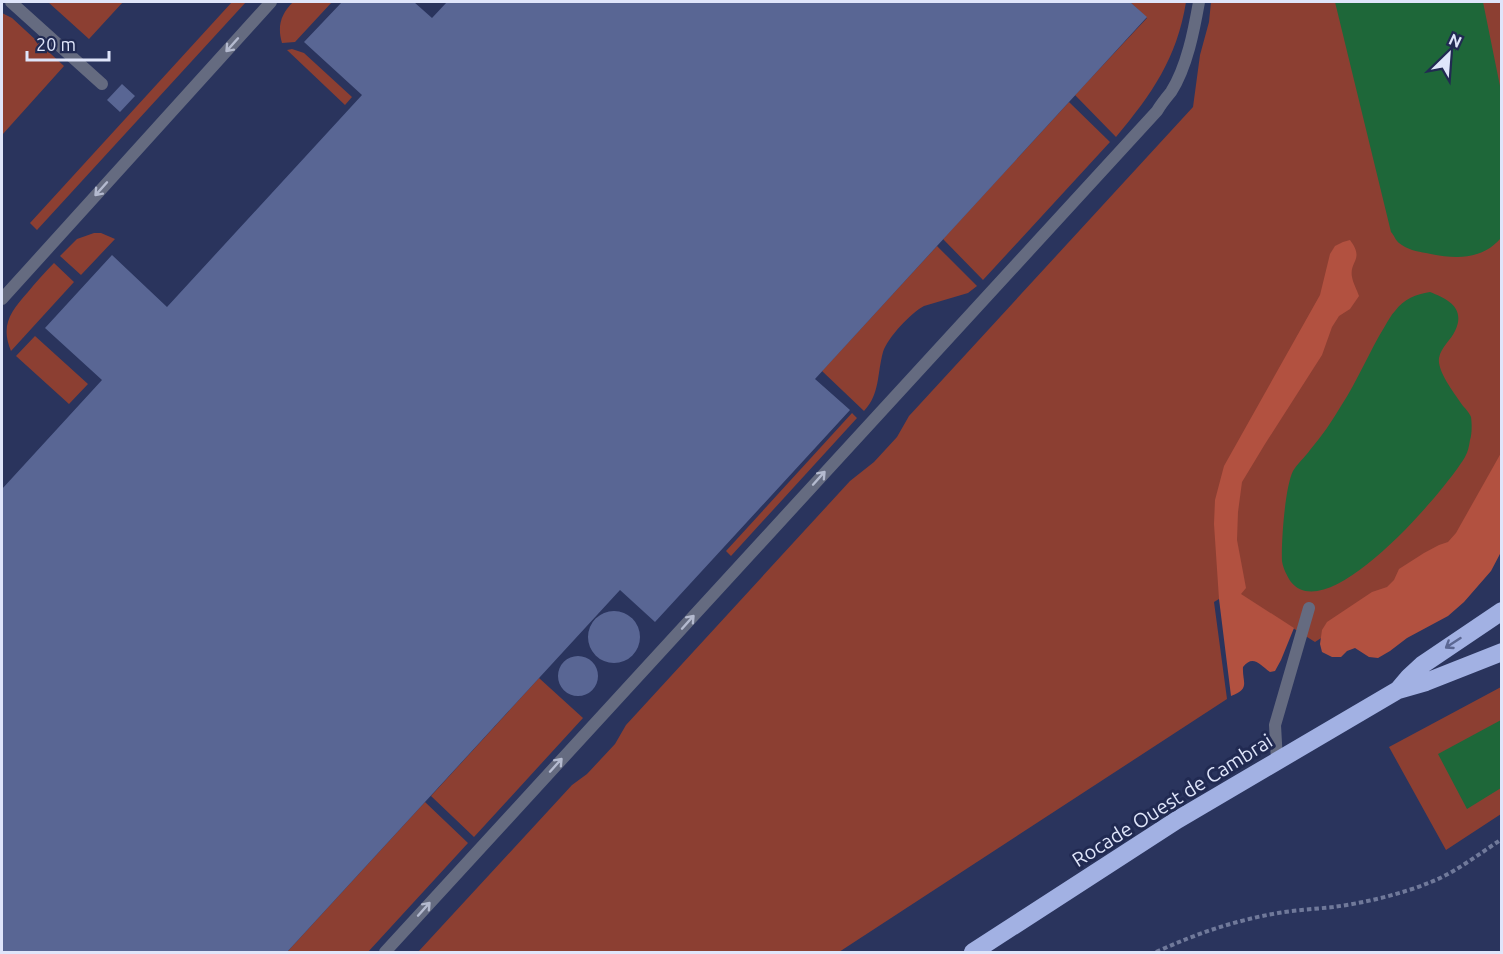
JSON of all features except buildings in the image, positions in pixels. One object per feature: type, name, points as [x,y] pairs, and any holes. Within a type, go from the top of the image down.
[{"type":"highway","name":"Rocade Ouest de Cambrai","points":[[1398,690],[1422,664],[1502,611]]},
{"type":"highway","name":"Rocade Ouest de Cambrai","points":[[973,952],[1177,820],[1398,690],[1426,682],[1502,652]]},
{"type":"lane","points":[[11,2],[102,84]]},
{"type":"lane","points":[[2,299],[271,2]]},
{"type":"lane","points":[[385,952],[1157,111],[1172,90],[1181,71],[1199,2]]},
{"type":"lane","points":[[1277,761],[1275,725],[1309,608]]},
{"type":"path","points":[[1156,952],[1186,938],[1230,924],[1280,913],[1368,901],[1416,888],[1443,876],[1502,839]]},
{"type":"shaded area","points":[[48,2],[123,2],[89,39]]},
{"type":"shaded area","points":[[232,2],[246,2],[37,230],[30,223]]},
{"type":"shaded area","points":[[293,2],[332,2],[295,42],[282,43],[281,21]]},
{"type":"shaded area","points":[[1130,2],[1186,2],[1176,41],[1161,74],[1141,106],[1116,137],[1075,95],[1147,18]]},
{"type":"shaded area","points":[[1211,2],[1501,2],[1501,455],[1453,553],[1315,642],[1241,595],[1214,602],[1227,699],[839,952],[418,952],[572,785],[587,774],[615,744],[626,725],[850,481],[874,462],[897,437],[909,416],[1193,107],[1200,55],[1209,22]]},
{"type":"shaded area","points":[[1335,2],[1483,2],[1501,91],[1501,238],[1485,251],[1457,257],[1419,252],[1402,245],[1391,232]]},
{"type":"shaded area","points":[[2,13],[12,18],[64,66],[2,135]]},
{"type":"shaded area","points":[[292,49],[304,53],[352,97],[345,105],[287,50]]},
{"type":"shaded area","points":[[1069,102],[1110,142],[983,280],[943,239]]},
{"type":"shaded area","points":[[101,233],[115,239],[81,275],[60,256],[77,239]]},
{"type":"shaded area","points":[[1350,240],[1356,252],[1352,277],[1359,296],[1350,309],[1339,316],[1332,327],[1322,355],[1242,482],[1237,540],[1246,588],[1241,594],[1294,628],[1275,671],[1270,672],[1260,664],[1250,661],[1243,667],[1243,688],[1231,696],[1219,599],[1214,524],[1215,500],[1224,466],[1320,295],[1330,254],[1335,246]]},
{"type":"shaded area","points":[[937,246],[977,286],[968,293],[924,306],[900,326],[883,352],[873,398],[864,411],[822,371]]},
{"type":"shaded area","points":[[54,263],[74,282],[11,351],[7,326],[12,312]]},
{"type":"shaded area","points":[[1430,292],[1449,301],[1457,310],[1458,323],[1440,354],[1439,364],[1448,383],[1471,417],[1471,435],[1467,453],[1436,496],[1386,549],[1358,571],[1332,587],[1309,591],[1291,582],[1282,561],[1286,502],[1293,471],[1334,417],[1392,314],[1406,300]]},
{"type":"shaded area","points":[[35,336],[88,384],[69,404],[16,356]]},
{"type":"shaded area","points":[[852,413],[857,418],[731,556],[726,551]]},
{"type":"shaded area","points":[[1501,453],[1501,552],[1491,571],[1464,602],[1448,616],[1407,638],[1378,658],[1369,657],[1355,648],[1347,651],[1341,657],[1332,657],[1322,652],[1320,644],[1322,630],[1327,622],[1372,592],[1387,587],[1394,580],[1399,569],[1424,553],[1448,542],[1456,533]]},
{"type":"shaded area","points":[[539,678],[583,718],[474,837],[431,796]]},
{"type":"shaded area","points":[[1501,687],[1501,814],[1446,850],[1389,747]]},
{"type":"shaded area","points":[[1501,720],[1501,788],[1467,809],[1438,754]]},
{"type":"shaded area","points":[[425,802],[468,843],[368,952],[287,952]]}]
